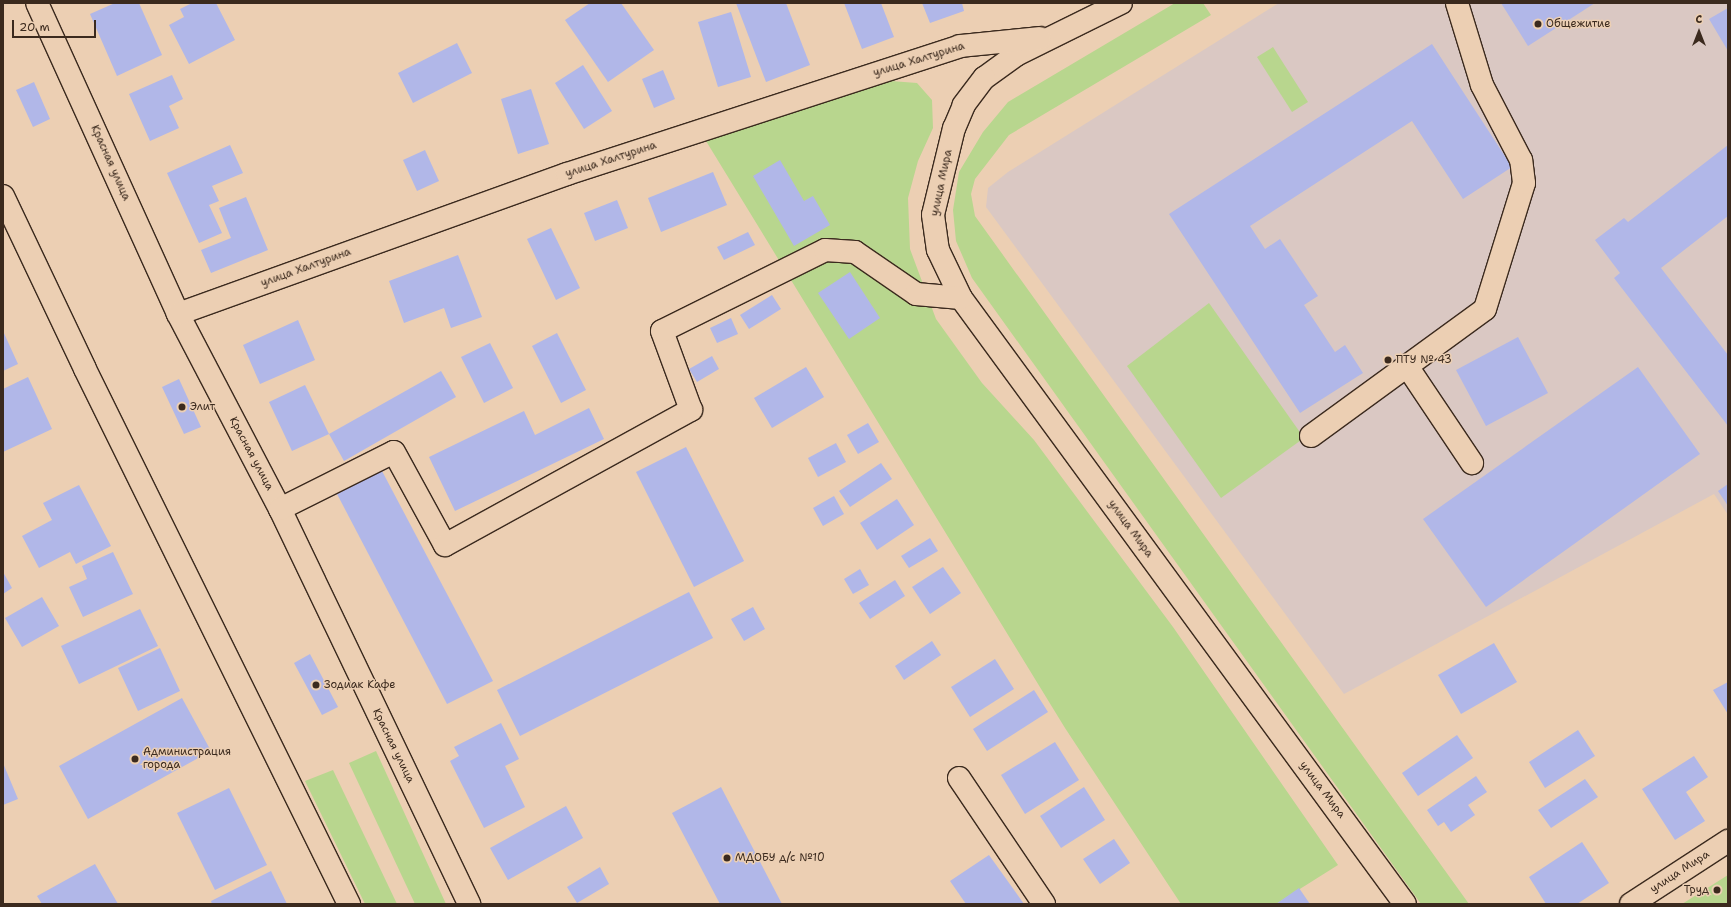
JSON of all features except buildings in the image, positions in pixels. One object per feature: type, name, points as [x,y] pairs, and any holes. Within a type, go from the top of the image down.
[{"type":"street","name":"Красная улица","points":[[37,3],[178,314],[280,509],[469,904]]},
{"type":"street","name":"улица Халтурина","points":[[954,128],[964,105],[984,78],[1016,54],[1121,3]]},
{"type":"street","points":[[1310,436],[1485,309],[1524,183],[1521,160],[1482,85],[1457,3]]},
{"type":"street","name":"улица Халтурина","points":[[178,314],[567,174],[960,46],[1053,36]]},
{"type":"street","name":"улица Мира","points":[[954,128],[933,215],[938,250],[961,298],[1405,904]]},
{"type":"street","points":[[3,196],[85,368],[349,904]]},
{"type":"street","points":[[280,509],[394,452],[445,545],[691,410],[662,331],[825,250],[855,252],[916,294],[961,298]]},
{"type":"street","points":[[1407,366],[1472,463]]},
{"type":"street","points":[[959,778],[1044,904]]},
{"type":"street","name":"улица Мира","points":[[1631,904],[1728,841]]},
{"type":"shaded area","name":"ПТУ № 43","points":[[1279,3],[1728,3],[1728,515],[1714,494],[1344,694],[986,207],[988,188],[1008,172]]},
{"type":"green space","points":[[1175,3],[1203,3],[1211,15],[1009,135],[975,179],[971,194],[975,216],[1469,904],[1421,904],[972,278],[956,241],[953,210],[959,172],[983,132],[1008,102]]},
{"type":"green space","points":[[1273,47],[1308,102],[1292,112],[1257,57]]},
{"type":"green space","points":[[891,81],[917,83],[932,100],[933,128],[918,161],[908,198],[910,249],[936,319],[982,383],[1034,440],[1173,627],[1338,865],[1276,904],[1181,904],[1065,728],[706,141]]},
{"type":"green space","points":[[1209,303],[1304,438],[1221,498],[1127,366]]},
{"type":"green space","points":[[376,751],[446,904],[415,904],[349,763]]},
{"type":"green space","points":[[333,770],[397,904],[365,904],[305,781]]},
{"type":"green space","name":"Труд","points":[[1728,875],[1728,904],[1682,904]]},
{"type":"place","name":"Общежитие","points":[[1538,24]]},
{"type":"place","name":"ПТУ № 43","points":[[1388,360]]},
{"type":"place","name":"Элит","points":[[182,407]]},
{"type":"place","name":"Зодиак Кафе","points":[[316,685]]},
{"type":"place","name":"Администрация города","points":[[135,759]]},
{"type":"place","name":"МДОБУ д/с №10","points":[[727,858]]},
{"type":"place","name":"Труд","points":[[1717,890]]}]
